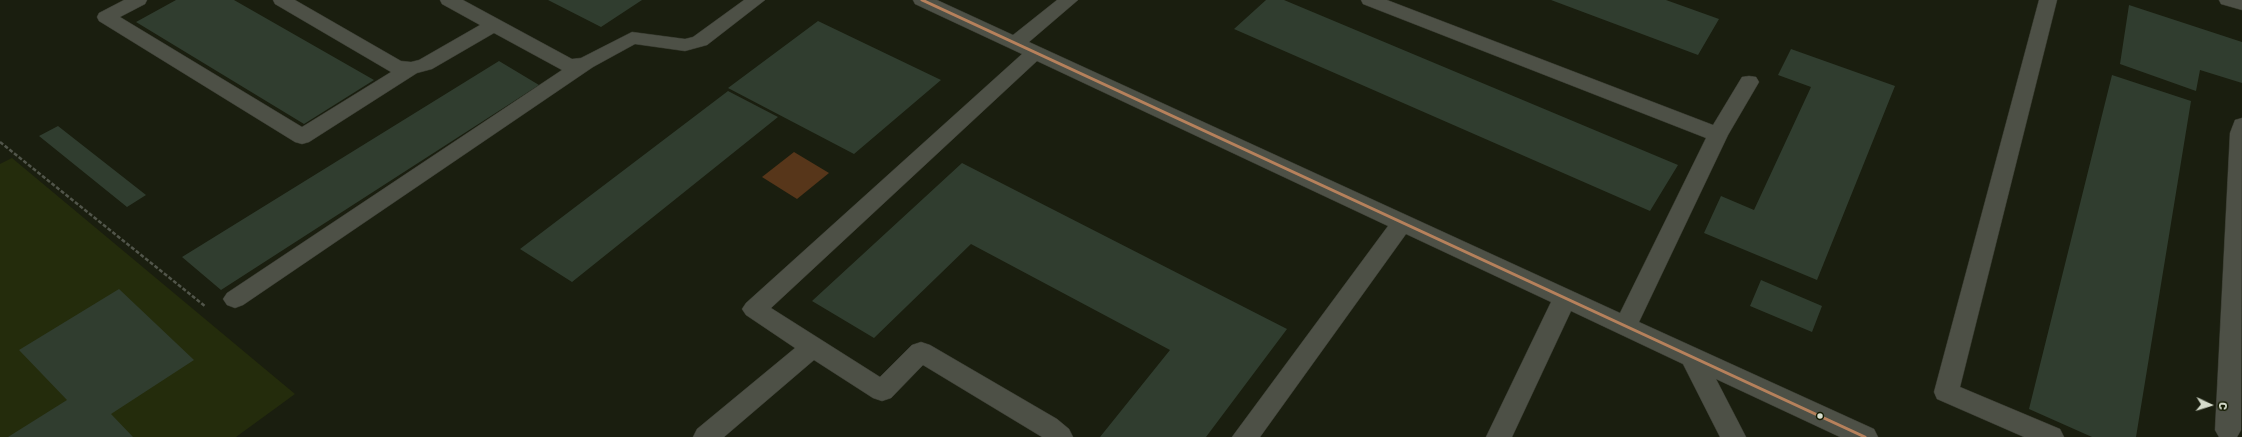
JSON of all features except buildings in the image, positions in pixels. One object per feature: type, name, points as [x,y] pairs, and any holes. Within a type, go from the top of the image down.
[{"type":"street","points":[[138,0],[106,17],[302,137],[411,68],[425,64],[494,25]]},
{"type":"street","points":[[282,0],[397,67],[411,68]]},
{"type":"street","points":[[450,0],[556,60],[570,66],[586,63]]},
{"type":"street","points":[[235,299],[586,63],[632,38],[685,44],[700,41],[756,0]]},
{"type":"street","points":[[922,0],[1691,355],[1865,437]]},
{"type":"street","points":[[1060,437],[1048,427],[921,352],[882,391],[754,309],[1025,47],[1069,0]]},
{"type":"street","points":[[1370,0],[1718,135]]},
{"type":"street","points":[[2048,0],[1946,392],[2051,437]]},
{"type":"street","points":[[2228,0],[2242,4]]},
{"type":"street","points":[[1626,325],[1718,135],[1749,82]]},
{"type":"street","points":[[2232,434],[2237,317],[2240,133],[2242,125]]},
{"type":"street","points":[[1245,437],[1403,222]]},
{"type":"street","points":[[1499,437],[1565,298]]},
{"type":"street","points":[[706,437],[813,347]]},
{"type":"street","points":[[1691,355],[1732,437]]},
{"type":"path","points":[[0,142],[214,313],[235,299]]},
{"type":"shaded area","points":[[794,152],[829,173],[797,199],[762,177]]},
{"type":"shaded area","points":[[12,158],[295,394],[236,437],[0,437],[0,164]]},
{"type":"transit line","points":[[922,0],[1865,437]]}]
